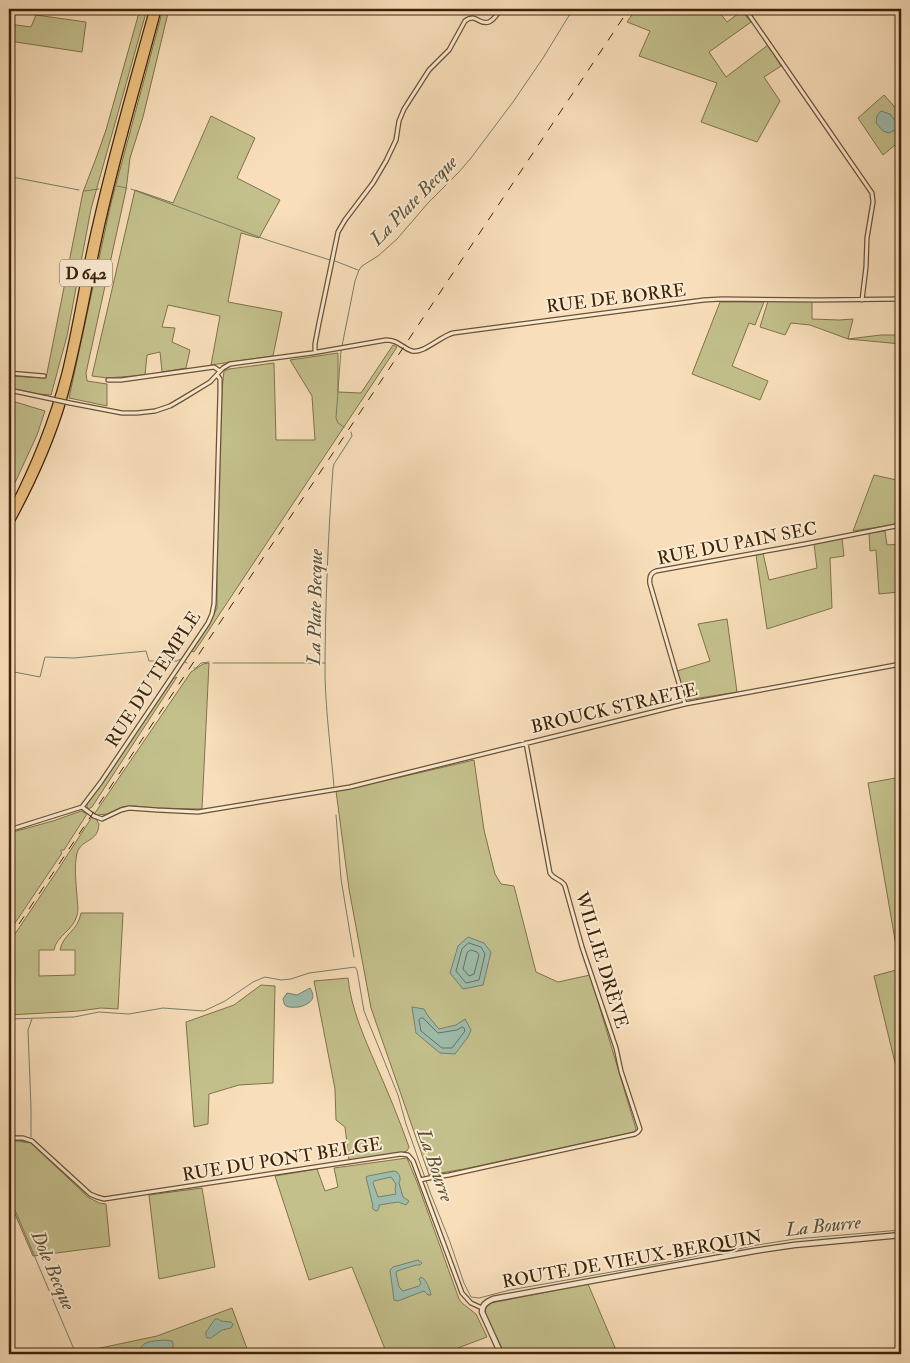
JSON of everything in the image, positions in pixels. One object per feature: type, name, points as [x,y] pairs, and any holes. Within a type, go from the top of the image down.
[{"type":"highway","name":"D 642","points":[[9,515],[38,453],[61,388],[99,212],[153,9]]},
{"type":"highway","name":"D 642","points":[[9,525],[42,457],[63,399],[74,358],[105,209],[158,9]]},
{"type":"street","points":[[315,352],[319,323],[338,232],[372,185],[384,164],[397,138],[401,114],[429,70],[448,50],[465,21],[472,18],[489,22],[501,9]]},
{"type":"street","points":[[745,9],[872,193],[873,205],[867,238],[862,300]]},
{"type":"street","name":"RUE DE BORRE","points":[[220,371],[230,364],[390,340],[417,351],[428,347],[443,336],[453,333],[711,299],[901,299]]},
{"type":"street","points":[[9,390],[122,413],[151,412],[179,401],[208,383],[220,371],[214,366],[121,380],[108,380]]},
{"type":"street","points":[[9,373],[44,376]]},
{"type":"street","name":"RUE DU TEMPLE","points":[[82,808],[208,623],[212,614],[214,601],[220,396],[220,379],[217,375]]},
{"type":"street","name":"RUE DU PAIN SEC","points":[[685,704],[650,584],[652,573],[901,525]]},
{"type":"street","name":"BROUCK STRAETE","points":[[82,808],[102,819],[131,807],[198,812],[334,790],[685,704],[901,664]]},
{"type":"street","name":"WILLIE DRÈVE","points":[[421,1180],[449,1176],[633,1134],[639,1131],[640,1126],[582,947],[565,886],[550,873],[526,743]]},
{"type":"street","points":[[9,830],[82,808]]},
{"type":"street","name":"RUE DU PONT BELGE","points":[[9,1138],[22,1138],[32,1141],[90,1194],[104,1199],[402,1154],[408,1155],[412,1159],[421,1180],[462,1293],[471,1303],[482,1308]]},
{"type":"street","name":"ROUTE DE VIEUX-BERQUIN","points":[[482,1308],[487,1302],[500,1297],[735,1254],[788,1246],[901,1235]]},
{"type":"street","points":[[482,1308],[484,1318],[501,1354]]},
{"type":"shaded area","points":[[140,9],[147,9],[91,209],[67,336],[51,395],[9,388],[9,376],[46,378],[83,192],[106,130]]},
{"type":"shaded area","points":[[163,9],[169,9],[143,117],[130,158],[126,190],[86,373],[87,381],[107,384],[107,406],[69,398],[111,203]]},
{"type":"shaded area","points":[[636,9],[717,9],[727,22],[742,11],[751,22],[709,52],[726,77],[768,45],[781,66],[764,77],[780,101],[757,142],[701,122],[717,83],[639,56],[650,31],[627,22]]},
{"type":"shaded area","points":[[36,15],[86,22],[82,52],[9,41],[9,24],[31,27]]},
{"type":"shaded area","points":[[884,95],[901,114],[901,140],[883,155],[858,118]]},
{"type":"shaded area","points":[[211,116],[255,138],[237,178],[280,200],[259,238],[241,233],[228,302],[282,312],[273,356],[211,365],[220,316],[168,305],[162,327],[175,328],[172,342],[190,350],[186,368],[162,372],[160,352],[147,355],[145,375],[108,378],[92,376],[135,190],[173,203]]},
{"type":"shaded area","points":[[768,301],[812,301],[812,319],[853,319],[848,339],[810,325],[791,323],[785,335],[760,327]]},
{"type":"shaded area","points":[[720,302],[764,302],[755,325],[749,323],[732,366],[768,381],[760,400],[692,374]]},
{"type":"shaded area","points":[[881,335],[901,335],[901,344],[848,339]]},
{"type":"shaded area","points":[[393,345],[397,347],[203,639],[194,652],[191,651],[217,608],[217,529],[224,371],[274,363],[276,440],[315,440],[312,396],[290,360],[338,353],[338,392],[361,393]]},
{"type":"shaded area","points":[[9,400],[45,411],[37,435],[13,487],[9,487]]},
{"type":"shaded area","points":[[874,475],[901,481],[901,514],[898,524],[853,531]]},
{"type":"shaded area","points":[[885,531],[887,545],[901,544],[901,622],[899,592],[879,594],[876,550],[870,551],[869,533]]},
{"type":"shaded area","points":[[842,538],[844,556],[830,558],[832,608],[767,629],[756,555],[763,553],[769,580],[817,568],[814,544]]},
{"type":"shaded area","points":[[727,619],[737,692],[687,700],[677,671],[710,661],[698,624]]},
{"type":"shaded area","points":[[209,663],[202,809],[134,806],[122,807],[107,814],[97,815],[95,813],[191,672],[203,664]]},
{"type":"shaded area","points":[[177,677],[92,807],[88,809],[87,804],[172,679]]},
{"type":"shaded area","points":[[474,760],[484,830],[495,874],[501,884],[514,886],[536,972],[558,982],[590,975],[636,1129],[634,1132],[429,1175],[371,1008],[349,889],[336,791]]},
{"type":"shaded area","points":[[901,777],[901,1070],[897,1071],[874,976],[900,969],[868,783]]},
{"type":"shaded area","points":[[81,811],[87,814],[64,850],[61,850],[62,853],[9,932],[9,833]]},
{"type":"shaded area","points":[[92,817],[99,824],[98,830],[93,838],[79,848],[76,858],[77,915],[72,925],[55,945],[54,950],[39,950],[39,976],[75,975],[75,950],[60,950],[64,940],[77,924],[81,913],[123,913],[118,1009],[101,1008],[9,1015],[9,943]]},
{"type":"shaded area","points":[[348,978],[359,1022],[409,1147],[407,1151],[401,1153],[349,1160],[345,1127],[336,1120],[335,1089],[314,981]]},
{"type":"shaded area","points":[[261,985],[275,986],[273,1083],[239,1085],[209,1094],[208,1124],[194,1127],[186,1022],[234,1005]]},
{"type":"shaded area","points":[[9,1140],[31,1143],[88,1197],[99,1203],[106,1204],[110,1246],[33,1256],[9,1200]]},
{"type":"shaded area","points":[[407,1158],[459,1299],[476,1314],[487,1337],[442,1354],[387,1354],[352,1267],[309,1280],[275,1176],[317,1169],[325,1191],[338,1187],[334,1168]]},
{"type":"shaded area","points":[[202,1188],[215,1267],[159,1279],[149,1195]]},
{"type":"shaded area","points":[[588,1284],[616,1350],[602,1354],[505,1354],[486,1317],[486,1309],[489,1304]]},
{"type":"shaded area","points":[[232,1308],[249,1354],[77,1353],[157,1336]]},
{"type":"water","points":[[881,111],[890,114],[897,123],[897,129],[889,133],[883,131],[876,123],[877,116]]},
{"type":"water","points":[[468,937],[484,943],[491,952],[483,985],[463,989],[450,973],[458,946]]},
{"type":"water","points":[[310,988],[313,995],[309,1003],[299,1007],[285,1005],[283,999],[287,993],[297,995]]},
{"type":"water","points":[[412,1007],[424,1009],[439,1029],[456,1025],[465,1019],[471,1030],[455,1054],[440,1053],[416,1033]]},
{"type":"water","points":[[397,1172],[400,1177],[399,1183],[403,1197],[409,1201],[406,1205],[398,1202],[379,1205],[377,1211],[374,1210],[366,1177]],"holes":[[[391,1177],[396,1184],[396,1194],[378,1197],[373,1183],[374,1181]]]},
{"type":"water","points":[[418,1260],[422,1263],[420,1265],[397,1271],[399,1287],[403,1291],[419,1286],[421,1283],[419,1279],[421,1277],[428,1285],[431,1295],[424,1291],[398,1301],[394,1300],[390,1270],[393,1267]]},
{"type":"water","points":[[215,1319],[233,1324],[231,1328],[222,1330],[211,1338],[207,1338],[206,1332]]},
{"type":"water","points":[[165,1340],[172,1341],[173,1348],[152,1353],[140,1350],[144,1344]]},
{"type":"waterway","name":"La Plate Becque","points":[[342,346],[355,281],[359,270],[397,239],[471,158],[513,102],[573,9]]},
{"type":"waterway","points":[[9,179],[12,177],[79,190]]},
{"type":"waterway","points":[[117,186],[127,188]]},
{"type":"waterway","points":[[84,191],[99,189]]},
{"type":"waterway","points":[[131,189],[267,240],[330,260]]},
{"type":"waterway","points":[[335,261],[358,270]]},
{"type":"waterway","name":"La Plate Becque","points":[[341,350],[336,418],[338,423],[344,427]]},
{"type":"waterway","name":"La Plate Becque","points":[[334,787],[325,677],[328,546],[333,468],[352,436],[351,432]]},
{"type":"waterway","points":[[9,671],[40,677],[45,657],[74,658],[146,651],[149,661],[177,661],[181,659]]},
{"type":"waterway","points":[[194,668],[201,663],[209,662]]},
{"type":"waterway","points":[[213,663],[325,663]]},
{"type":"waterway","points":[[336,815],[341,879],[354,957]]},
{"type":"waterway","name":"La Bourre","points":[[9,1019],[74,1017],[99,1012],[129,1014],[163,1008],[204,1011],[265,977],[281,980],[291,979],[309,973],[355,967],[364,1011],[398,1095],[430,1192],[471,1297],[479,1298],[510,1290],[795,1239],[901,1230]]},
{"type":"waterway","name":"Dole Becque","points":[[31,1137],[28,1030],[32,1019]]},
{"type":"waterway","name":"Dole Becque","points":[[9,1142],[28,1143]]},
{"type":"waterway","name":"Dole Becque","points":[[9,1196],[76,1354]]},
{"type":"railway","points":[[9,939],[629,9]]}]
